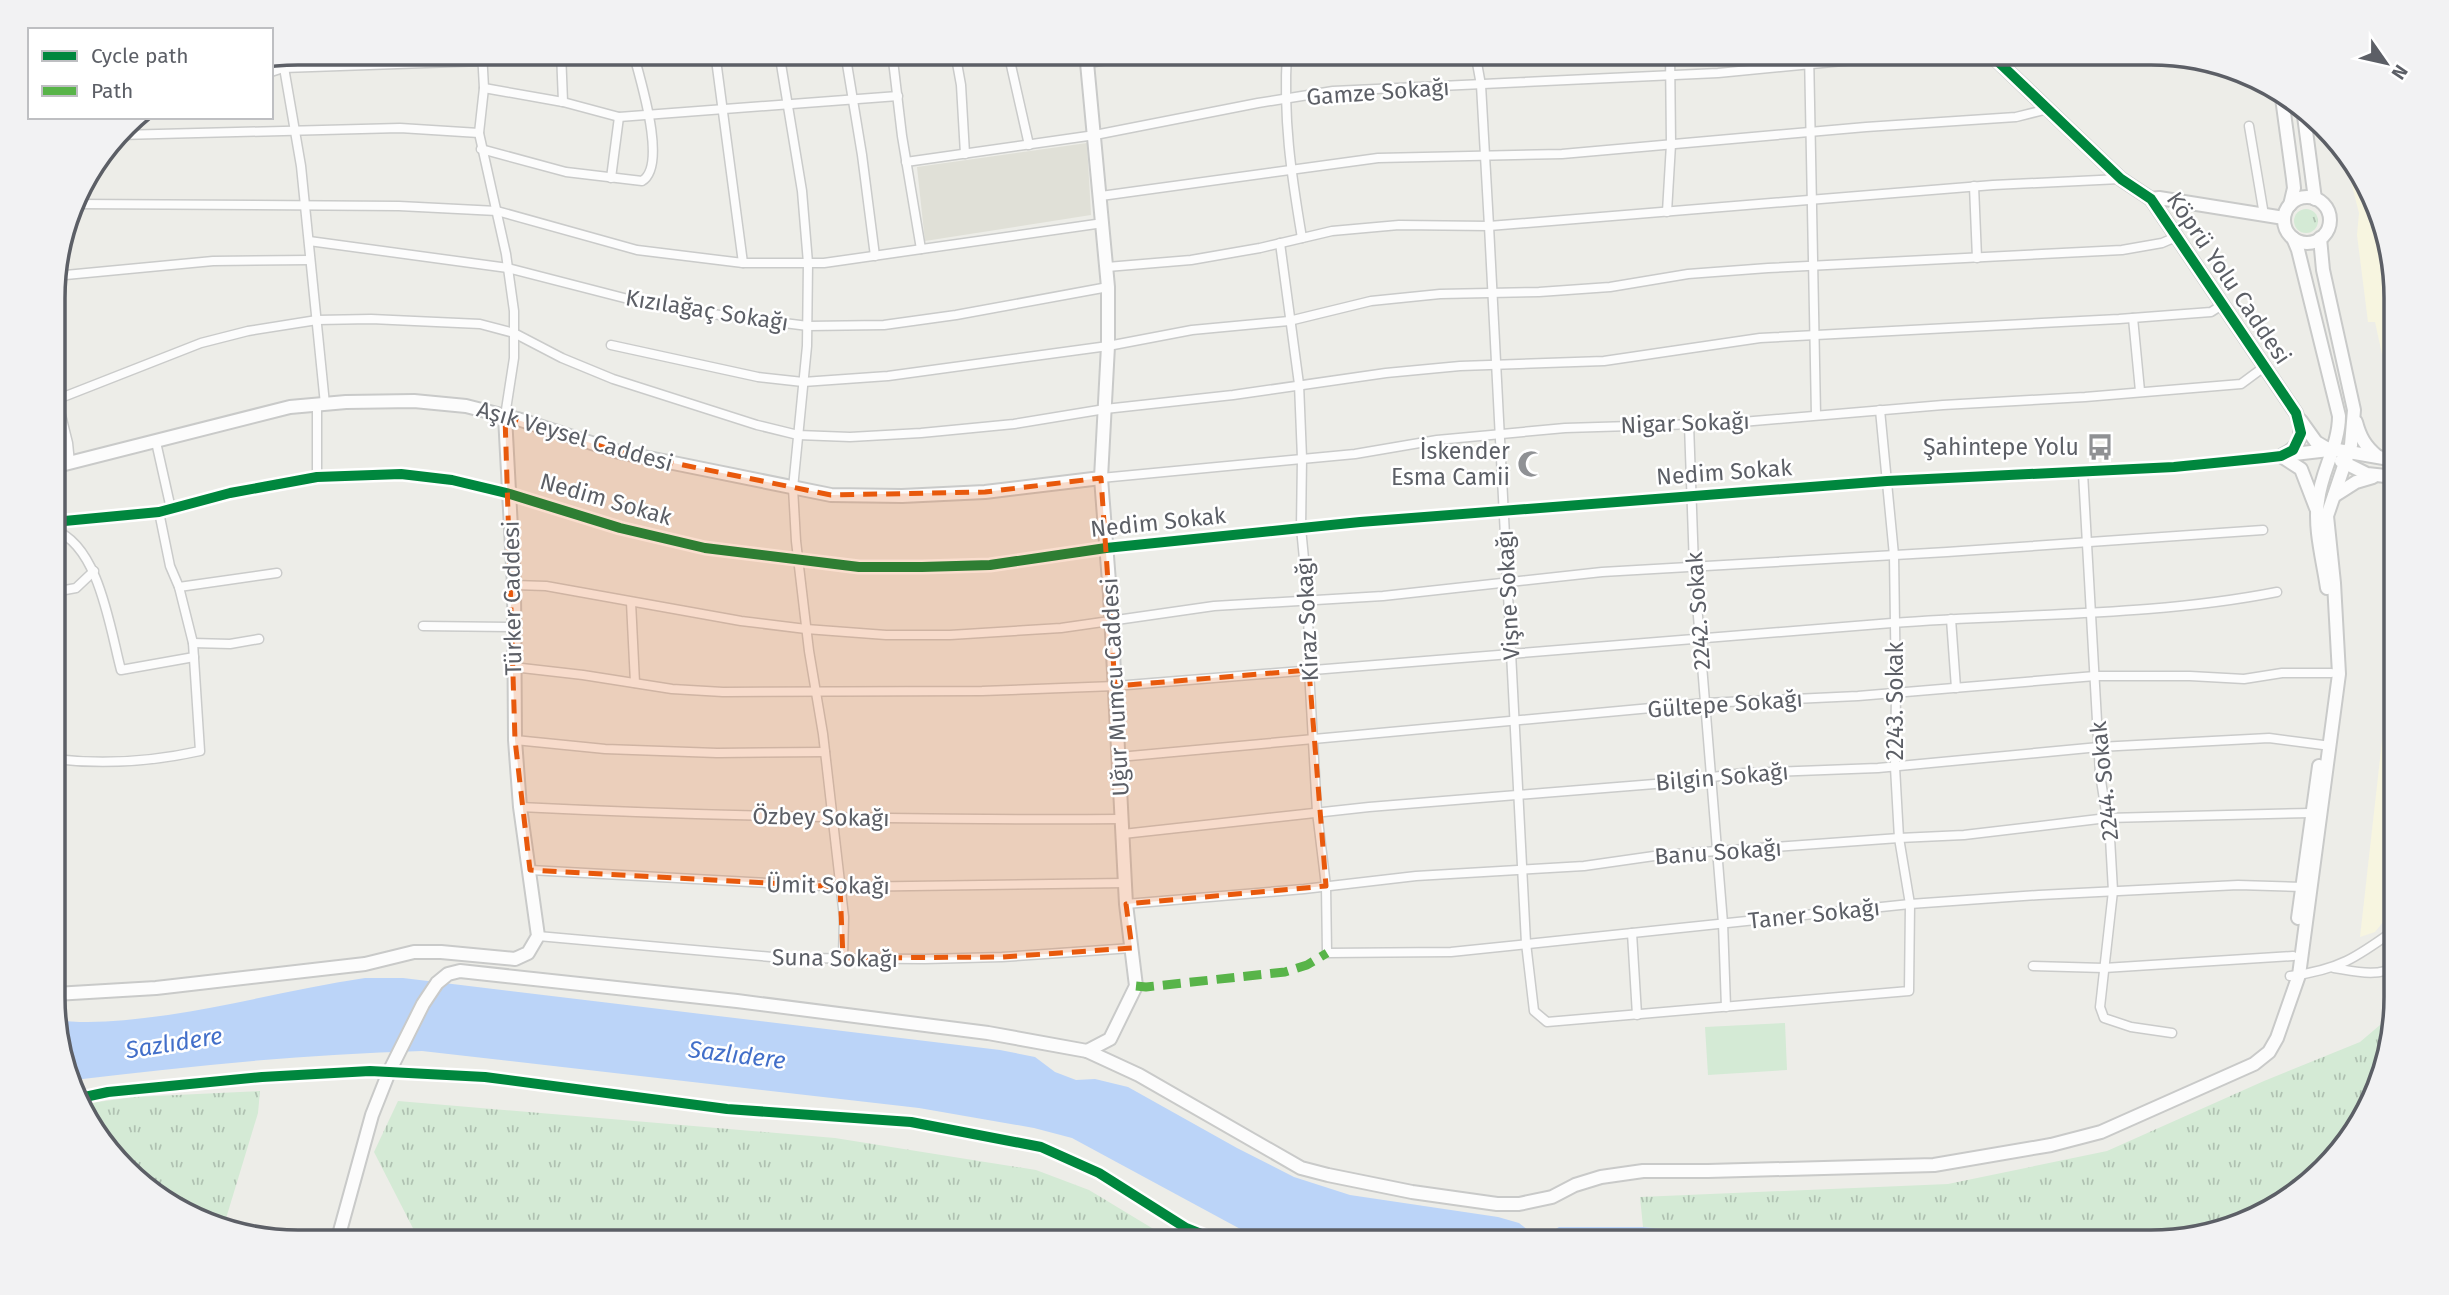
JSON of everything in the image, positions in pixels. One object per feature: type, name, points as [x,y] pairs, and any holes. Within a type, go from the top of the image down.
[{"type":"main road","name":"Uğur Mumcu Caddesi","points":[[1087,65],[1107,267],[1108,346],[1101,478],[1112,622],[1126,904],[1136,986],[1110,1039],[1087,1051]]},
{"type":"main road","name":"Köprü Yolu Caddesi","points":[[2002,65],[2121,179],[2151,199],[2316,442],[2347,458]]},
{"type":"main road","points":[[2283,106],[2294,188],[2284,218],[2288,233],[2298,250],[2339,416],[2339,432],[2317,501],[2329,602],[2331,673],[2302,887],[2294,956],[2295,976]]},
{"type":"main road","points":[[2305,123],[2315,199]]},
{"type":"main road","points":[[2151,199],[2159,198],[2284,218]]},
{"type":"main road","points":[[2290,205],[2303,198],[2315,199],[2323,205],[2329,218],[2327,232],[2320,238],[2306,243],[2292,238]]},
{"type":"main road","points":[[2320,238],[2323,270],[2361,438],[2377,457]]},
{"type":"main road","name":"Aşık Veysel Caddesi","points":[[65,464],[290,407],[414,401],[466,406],[619,452],[831,495],[902,496],[985,492],[1101,478]]},
{"type":"main road","points":[[2281,456],[2293,450],[2301,433],[2294,409]]},
{"type":"main road","points":[[340,1230],[372,1115],[389,1072],[437,983],[448,974],[460,971],[737,1001],[988,1033],[1087,1051],[1139,1075],[1301,1168],[1412,1192],[1497,1204],[1519,1204],[1545,1199],[1601,1177],[1643,1171],[1934,1165],[2051,1145],[2101,1132],[2254,1065],[2269,1052],[2284,1018],[2295,976],[2339,674],[2327,516],[2347,458],[2354,410]]},
{"type":"main road","name":"Türker Caddesi","points":[[505,416],[514,585],[515,740],[520,807],[538,936]]},
{"type":"main road","points":[[2281,456],[2333,449]]},
{"type":"main road","points":[[2281,456],[2301,469],[2318,514]]},
{"type":"main road","points":[[2347,458],[2384,458]]},
{"type":"main road","points":[[2347,458],[2367,474],[2380,477]]},
{"type":"main road","points":[[2333,496],[2366,478],[2384,477]]},
{"type":"main road","points":[[65,993],[156,988],[365,964],[414,952],[515,959],[528,953],[538,936]]},
{"type":"street","points":[[273,71],[283,68],[337,65]]},
{"type":"street","name":"Türker Caddesi","points":[[483,65],[484,88],[479,133],[481,149],[497,211],[514,312],[514,358],[505,416]]},
{"type":"street","points":[[562,65],[563,102]]},
{"type":"street","points":[[481,149],[566,172],[642,181],[652,171],[654,144],[636,65]]},
{"type":"street","points":[[717,65],[743,263]]},
{"type":"street","points":[[781,65],[802,191],[808,263],[808,326],[793,488],[806,629],[825,752],[844,917],[843,958]]},
{"type":"street","points":[[847,65],[875,256]]},
{"type":"street","points":[[894,65],[906,162],[921,249]]},
{"type":"street","points":[[957,65],[965,154]]},
{"type":"street","points":[[1012,65],[1029,145]]},
{"type":"street","points":[[1286,65],[1284,99],[1290,170],[1302,238]]},
{"type":"street","name":"Vişne Sokağı","points":[[1477,65],[1481,85],[1489,226],[1526,943],[1534,1011],[1547,1022],[1637,1015]]},
{"type":"street","points":[[1667,212],[1671,144],[1671,65]]},
{"type":"street","points":[[1809,65],[1816,415]]},
{"type":"street","name":"Gamze Sokağı","points":[[906,162],[1095,135],[1333,91],[1671,75],[1809,65]]},
{"type":"street","points":[[283,68],[296,132],[317,320],[321,404],[317,477]]},
{"type":"street","points":[[484,88],[563,102],[619,117],[898,96]]},
{"type":"street","points":[[1101,196],[1378,158],[1562,154],[2016,117],[2049,109]]},
{"type":"street","points":[[611,178],[619,117]]},
{"type":"street","points":[[2249,125],[2264,215]]},
{"type":"street","points":[[132,135],[400,128],[479,133]]},
{"type":"street","points":[[1107,267],[1191,260],[1332,231],[1399,225],[1489,226],[1974,186],[2121,179]]},
{"type":"street","points":[[1974,186],[1977,258]]},
{"type":"street","points":[[84,204],[304,204],[497,211],[637,250],[743,263],[824,263],[1103,223]]},
{"type":"street","points":[[611,345],[758,377],[803,382],[888,376],[1108,346],[1192,330],[1289,321],[1371,301],[1440,294],[1610,287],[1688,274],[2122,250],[2162,243],[2176,237]]},
{"type":"street","name":"Kızılağaç Sokağı","points":[[309,242],[508,268],[628,299],[712,314],[808,326],[884,325],[956,315],[1108,287]]},
{"type":"street","name":"Kiraz Sokağı","points":[[1280,243],[1299,384],[1301,528],[1308,600],[1317,812],[1325,886],[1326,953]]},
{"type":"street","points":[[66,275],[213,261],[310,260]]},
{"type":"street","points":[[65,396],[201,343],[248,331],[317,320],[430,320],[480,324],[514,333],[562,358],[613,379],[757,425],[798,435],[850,437],[1014,424],[1105,409],[1233,395],[1398,372],[1604,361],[1760,338],[2211,312],[2222,305]]},
{"type":"street","points":[[2133,317],[2140,391]]},
{"type":"street","name":"Nigar Sokağı","points":[[1101,478],[1355,454],[1437,440],[1565,428],[1689,424],[2241,384],[2264,367]]},
{"type":"street","name":"2243. Sokak","points":[[1726,1007],[1909,991],[1910,904],[1899,838],[1895,766],[1894,555],[1880,410]]},
{"type":"street","name":"2242. Sokak","points":[[1689,424],[1694,567],[1723,923],[1726,1007]]},
{"type":"street","points":[[65,433],[70,463]]},
{"type":"street","points":[[156,442],[172,509]]},
{"type":"street","name":"Nedim Sokak","points":[[65,521],[159,512],[230,493],[317,477],[401,474],[452,480],[510,494],[620,528],[705,548],[859,567],[990,565],[1106,548],[1301,528],[1887,481],[2083,473],[2281,456]]},
{"type":"street","name":"2244. Sokak","points":[[2083,473],[2100,774],[2113,891],[2100,1007],[2104,1018],[2131,1027],[2172,1033]]},
{"type":"street","points":[[65,760],[94,764],[160,760],[200,751],[193,643],[179,587],[170,566],[159,512]]},
{"type":"street","points":[[514,585],[546,586],[741,621],[806,629],[886,635],[950,635],[1061,628],[1214,606],[1383,596],[1602,572],[2263,530]]},
{"type":"street","points":[[65,535],[78,547],[94,571],[121,670],[194,657]]},
{"type":"street","points":[[65,590],[76,588],[94,571]]},
{"type":"street","points":[[179,587],[277,573]]},
{"type":"street","points":[[513,667],[672,689],[723,692],[982,691],[1115,686],[1896,623],[2178,607],[2277,592]]},
{"type":"street","points":[[631,601],[635,683]]},
{"type":"street","points":[[1951,619],[1955,688]]},
{"type":"street","points":[[423,626],[515,627]]},
{"type":"street","points":[[193,643],[230,643],[259,639]]},
{"type":"street","name":"Gültepe Sokağı","points":[[1119,757],[1705,703],[1896,693],[2095,676],[2244,679],[2282,673],[2331,673]]},
{"type":"street","name":"Bilgin Sokağı","points":[[1123,834],[1317,812],[1626,786],[1743,773],[1895,766],[2099,747],[2269,738],[2323,745]]},
{"type":"street","points":[[515,740],[617,750],[825,752]]},
{"type":"street","name":"Özbey Sokağı","points":[[520,807],[698,816],[832,816],[950,820],[1122,819]]},
{"type":"street","name":"Banu Sokağı","points":[[1126,904],[1416,876],[1584,866],[1661,855],[1964,835],[2107,818],[2311,813]]},
{"type":"street","name":"Ümit Sokağı","points":[[530,870],[840,887],[1125,883]]},
{"type":"street","name":"Taner Sokağı","points":[[1326,953],[1451,952],[1910,904],[2113,891],[2238,886],[2302,887]]},
{"type":"street","points":[[1632,933],[1637,1015],[1726,1007]]},
{"type":"street","name":"Suna Sokağı","points":[[538,936],[783,958],[1002,957],[1132,948]]},
{"type":"street","points":[[2295,976],[2334,968],[2363,953],[2384,938]]},
{"type":"street","points":[[2033,966],[2104,968],[2294,956]]},
{"type":"street","points":[[2334,968],[2367,973],[2384,971]]},
{"type":"highlighted area","points":[[505,416],[619,452],[831,495],[985,492],[1101,478],[1115,686],[1309,670],[1326,886],[1126,904],[1132,948],[1002,957],[843,958],[840,887],[530,870],[515,740]]},
{"type":"shaded area","points":[[1087,143],[1091,215],[925,241],[917,167]]},
{"type":"shaded area","points":[[2349,176],[2367,209],[2382,267],[2384,357],[2375,322],[2368,322],[2357,235],[2359,213]]},
{"type":"shaded area","points":[[2384,723],[2384,921],[2375,932],[2360,937]]},
{"type":"green space","points":[[2306,209],[2315,212],[2318,221],[2315,230],[2306,233],[2297,230],[2294,221],[2297,212]]},
{"type":"green space","points":[[1785,1023],[1787,1070],[1708,1075],[1705,1027]]},
{"type":"green space","points":[[2382,1023],[2372,1072],[2360,1100],[2345,1127],[2326,1151],[2281,1191],[2226,1218],[2197,1226],[2166,1230],[1671,1230],[1643,1227],[1640,1197],[1948,1184],[2107,1151],[2264,1081],[2360,1042]]},
{"type":"green space","points":[[260,1091],[258,1113],[226,1219],[168,1191],[144,1172],[104,1127],[91,1103],[134,1097]]},
{"type":"green space","points":[[398,1101],[835,1138],[1036,1170],[1089,1190],[1155,1230],[414,1230],[374,1152]]},
{"type":"water","name":"Sazlıdere","points":[[365,978],[403,978],[1000,1050],[1035,1057],[1055,1072],[1076,1080],[1095,1079],[1128,1087],[1294,1177],[1350,1195],[1498,1217],[1519,1223],[1528,1230],[1242,1230],[1072,1138],[1034,1128],[919,1108],[422,1051],[248,1061],[80,1079],[77,1072],[67,1021],[97,1022],[168,1015]]},
{"type":"water","points":[[1559,1227],[1643,1227],[1671,1230],[1554,1230]]},
{"type":"marked path","points":[[1136,986],[1285,972],[1307,965],[1327,953]]},
{"type":"cycle path","points":[[65,521],[159,512],[230,493],[317,477],[401,474],[452,480],[510,494],[620,528],[705,548],[859,567],[990,565],[1106,548],[1360,522],[1887,481],[2174,467],[2281,456],[2293,450],[2301,433],[2296,413],[2151,199],[2121,179],[2002,65]]},
{"type":"cycle path","points":[[87,1096],[108,1092],[262,1077],[370,1071],[485,1077],[727,1109],[911,1122],[1041,1147],[1099,1173],[1191,1230]]},
{"type":"place","name":"Şahintepe Yolu","points":[[2100,447]]},
{"type":"place","name":"İskender Esma Camii","points":[[1531,464]]}]
